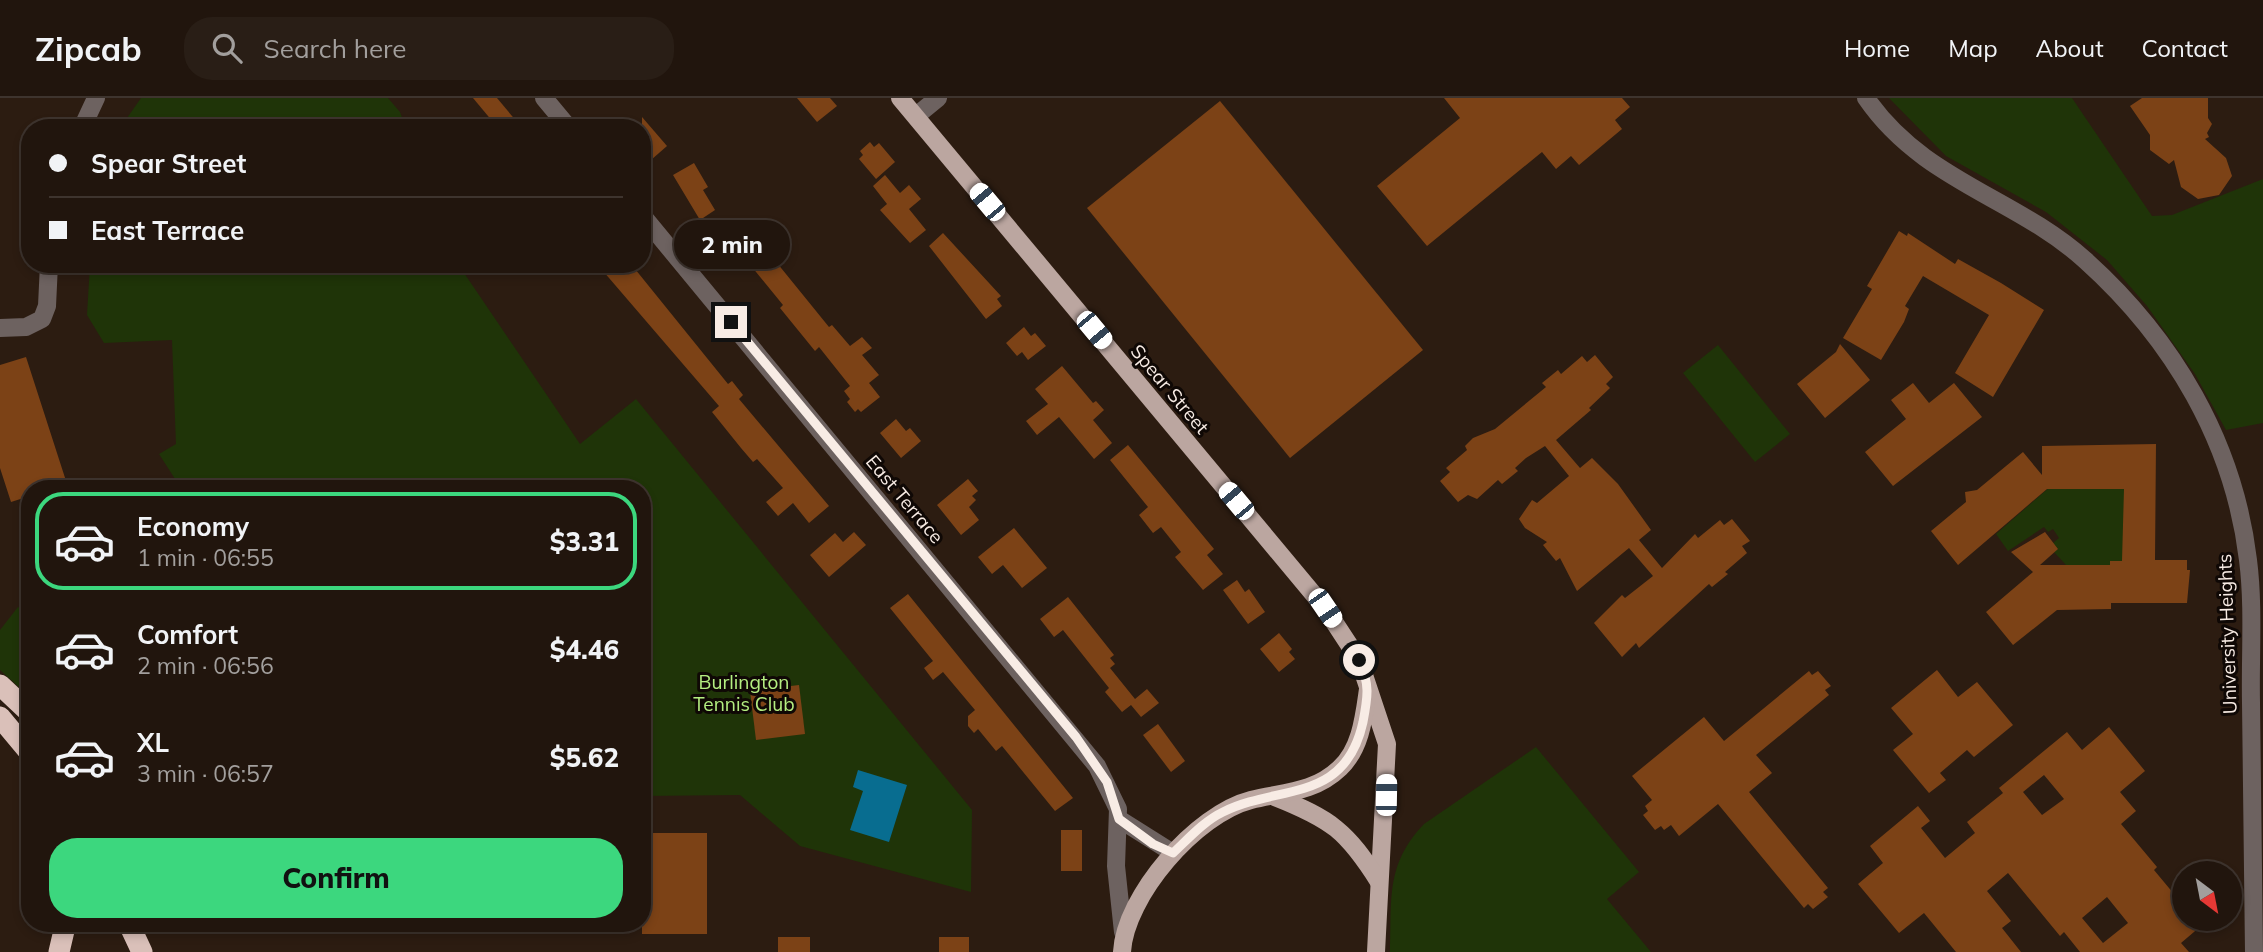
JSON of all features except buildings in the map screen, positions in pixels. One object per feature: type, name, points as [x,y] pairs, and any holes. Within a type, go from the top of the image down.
[{"type":"highway","points":[[0,685],[21,705]]},
{"type":"highway","points":[[0,717],[21,742]]},
{"type":"highway","points":[[59,952],[64,932]]},
{"type":"highway","points":[[133,932],[142,952]]},
{"type":"main road","name":"Spear Street","points":[[900,98],[1325,608],[1359,660],[1369,682],[1387,744],[1376,952]]},
{"type":"main road","points":[[1122,952],[1124,932],[1151,882],[1173,853],[1220,813],[1250,801],[1306,789],[1342,766],[1357,743],[1369,682]]},
{"type":"main road","points":[[1275,797],[1323,817],[1344,832],[1379,882]]},
{"type":"street","points":[[86,119],[96,98]]},
{"type":"street","points":[[544,98],[562,119]]},
{"type":"street","points":[[916,116],[938,98]]},
{"type":"street","name":"University Heights","points":[[1866,98],[1897,134],[1930,163],[2049,232],[2103,277],[2167,352],[2208,418],[2231,480],[2248,562],[2253,952]]},
{"type":"street","name":"East Terrace","points":[[651,226],[1076,737],[1107,782],[1119,819],[1116,866],[1124,932]]},
{"type":"street","points":[[0,328],[26,327],[42,319],[47,306],[49,273]]},
{"type":"street","points":[[1119,819],[1153,844],[1173,853]]},
{"type":"green space","points":[[141,98],[388,98],[403,119],[126,119]]},
{"type":"green space","points":[[1889,98],[2072,98],[2152,216],[2172,215],[2263,179],[2263,423],[2226,430],[2195,374],[2147,306],[2107,260],[2046,212],[1946,156]]},
{"type":"green space","name":"Burlington Tennis Club","points":[[89,273],[464,273],[580,444],[636,399],[972,810],[971,892],[800,846],[740,795],[651,796],[651,480],[176,480],[159,454],[176,444],[172,340],[104,343],[87,315]]},
{"type":"green space","points":[[1718,345],[1790,434],[1755,462],[1683,373]]},
{"type":"green space","points":[[2124,476],[2124,561],[2110,561],[2110,565],[2066,565],[2054,552],[2058,549],[2053,543],[2059,538],[2053,529],[2048,532],[2044,527],[2008,551],[1996,534],[2051,486]]},
{"type":"green space","points":[[18,607],[21,609],[21,689],[0,670],[0,630]]},
{"type":"green space","points":[[1536,747],[1639,872],[1607,899],[1651,952],[1390,952],[1393,884],[1411,839],[1424,824]]},
{"type":"water","points":[[858,770],[907,785],[889,842],[850,830],[863,791],[853,787]]},
{"type":"route","points":[[731,322],[1076,737],[1107,782],[1118,808],[1119,819],[1153,844],[1173,853],[1220,813],[1250,801],[1306,789],[1342,766],[1357,743],[1363,723],[1369,682],[1359,660]]}]
